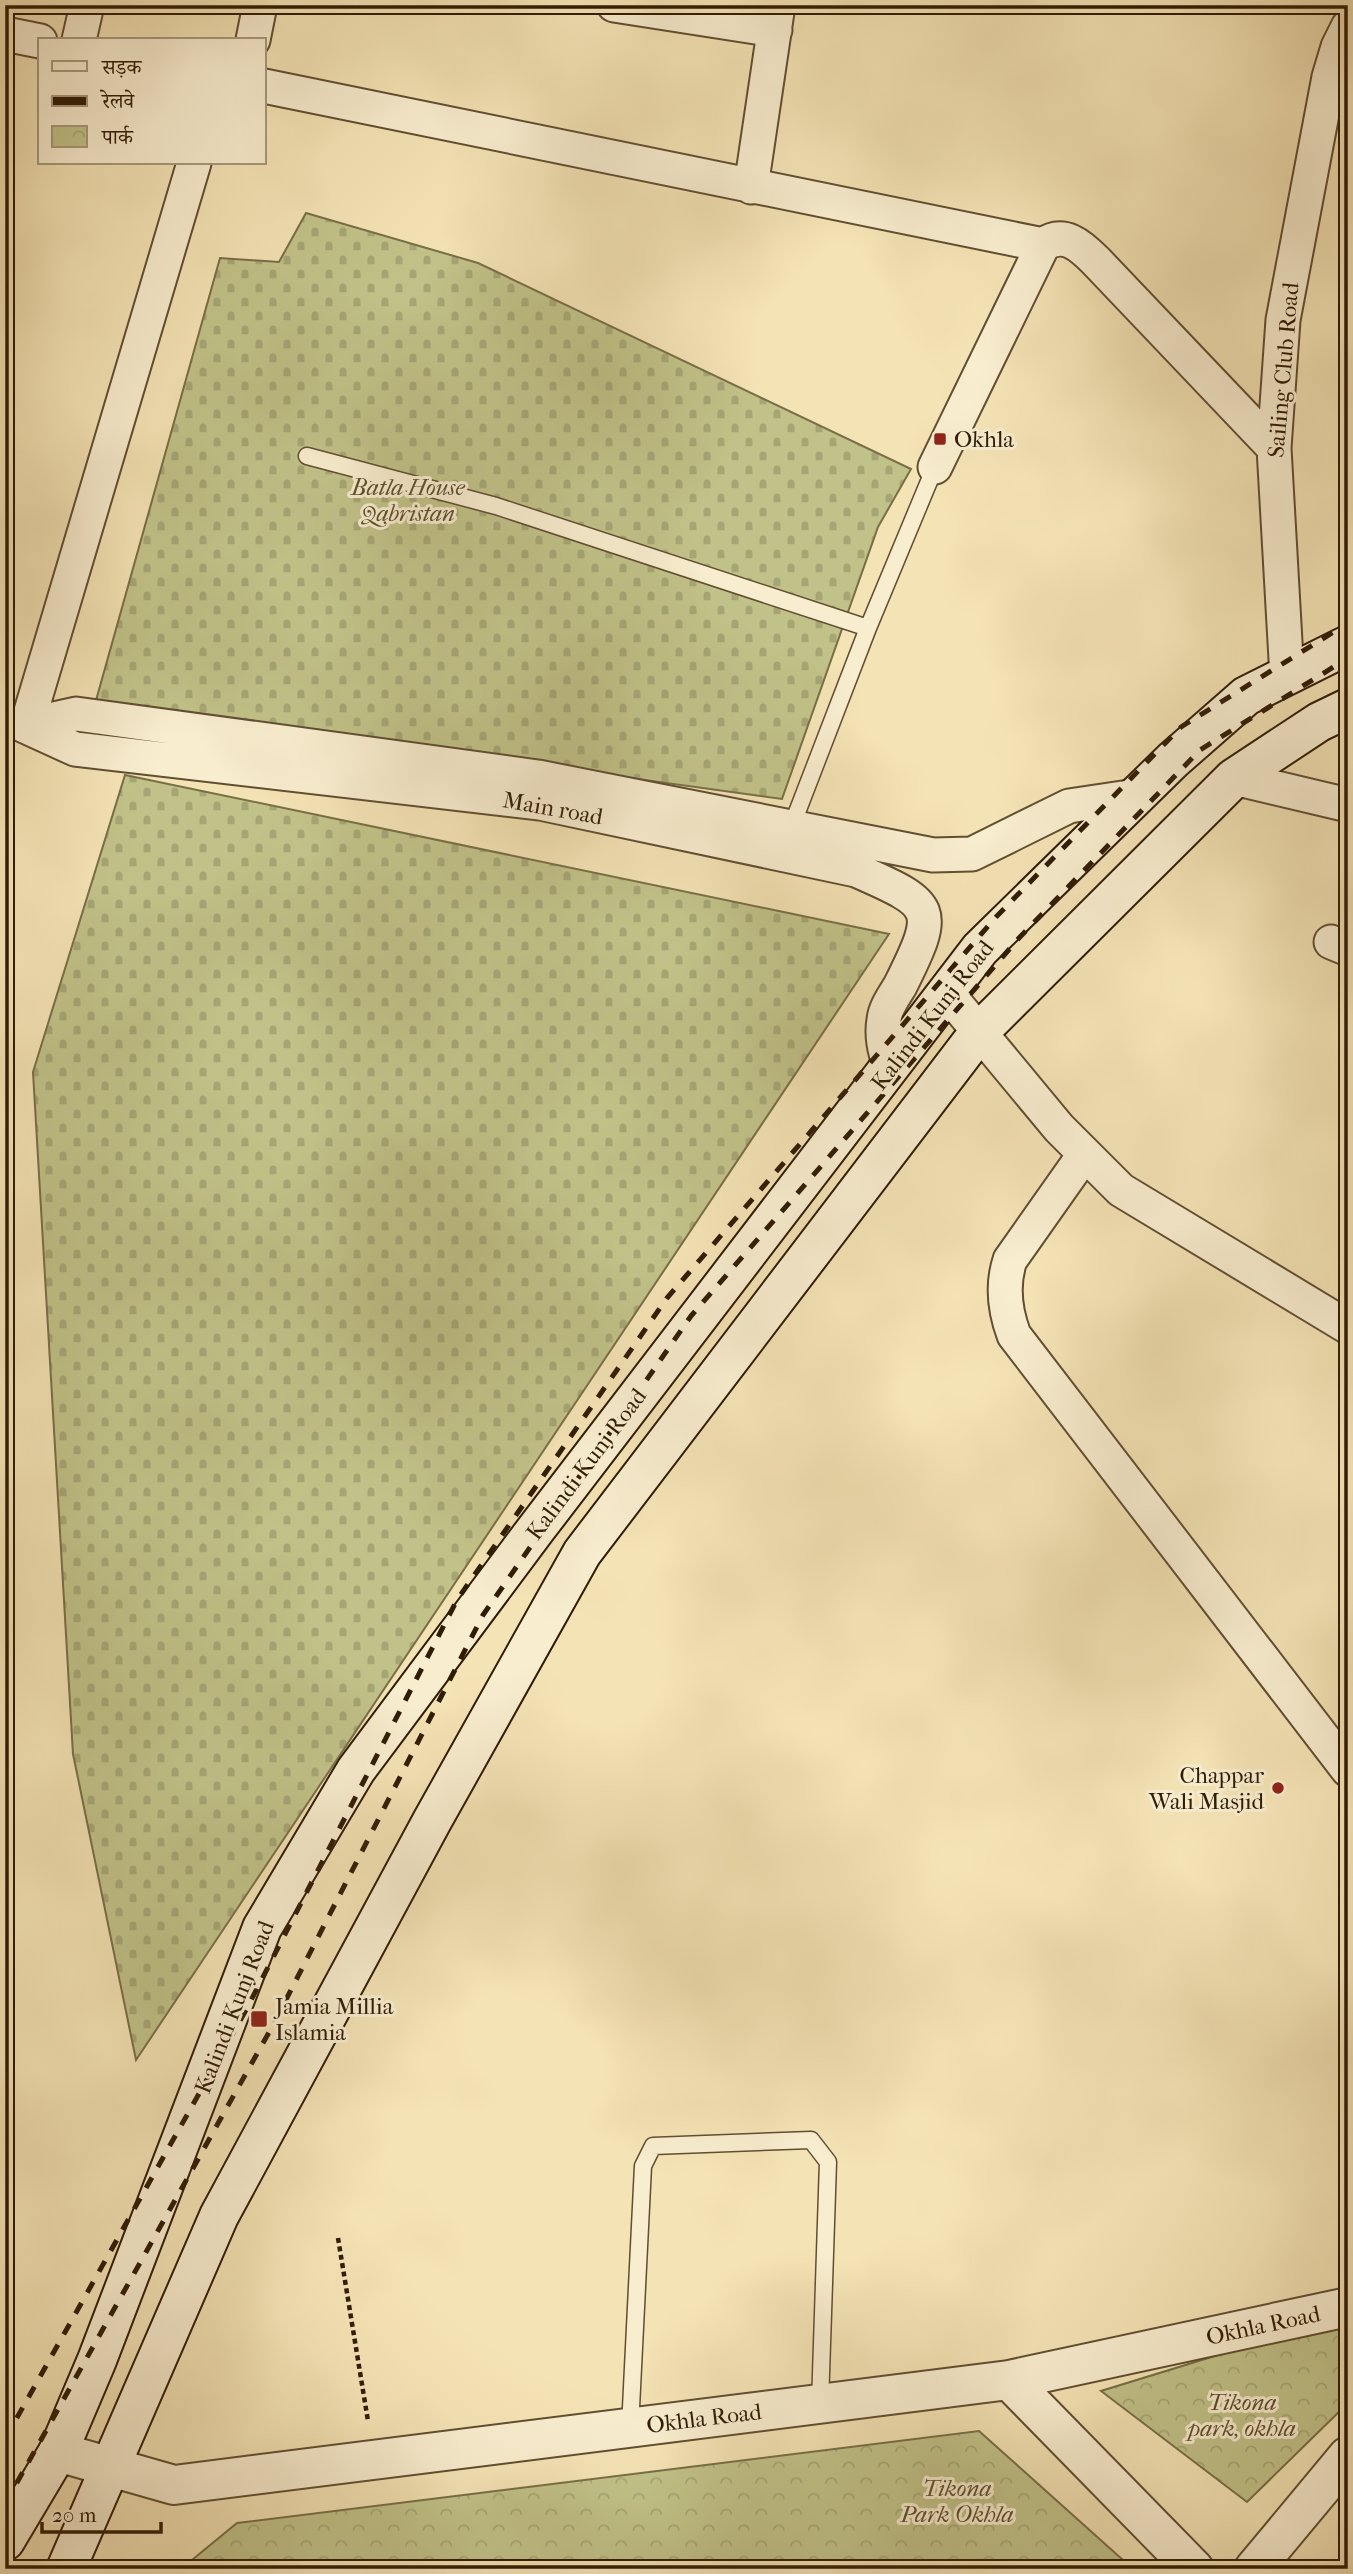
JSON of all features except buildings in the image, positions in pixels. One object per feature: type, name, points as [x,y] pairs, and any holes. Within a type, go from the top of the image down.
[{"type":"main road","name":"Kalindi Kunj Road","points":[[5,2541],[58,2452],[107,2334],[262,1928],[356,1770],[980,949],[1136,796],[1246,696],[1348,645]]},
{"type":"main road","points":[[66,2569],[219,2216],[432,1821],[582,1553],[981,1031],[1234,778],[1319,722],[1348,708]]},
{"type":"main road","name":"Okhla Road","points":[[58,2452],[174,2485],[1009,2380],[1348,2307]]},
{"type":"main road","points":[[1009,2380],[1194,2569]]},
{"type":"main road","points":[[1254,2569],[1348,2456]]},
{"type":"street","points":[[79,38],[87,5]]},
{"type":"street","points":[[253,38],[260,5]]},
{"type":"street","points":[[614,5],[776,18],[751,187]]},
{"type":"street","name":"Sailing Club Road","points":[[1287,677],[1274,448],[1283,320],[1329,77],[1338,47],[1348,27]]},
{"type":"street","points":[[5,34],[38,41]]},
{"type":"street","points":[[266,86],[1043,245],[1065,238],[1086,251],[1274,448]]},
{"type":"street","points":[[194,164],[16,723],[76,714],[538,777],[933,855],[972,854],[1069,806],[1136,796]]},
{"type":"street","points":[[935,467],[1043,245]]},
{"type":"street","name":"Main road","points":[[16,723],[75,749],[540,803],[856,870],[893,886],[915,901],[927,918],[925,936],[884,1017],[883,1040],[890,1067]]},
{"type":"street","points":[[1234,778],[1348,805]]},
{"type":"street","points":[[947,993],[1084,1155],[1121,1190],[1348,1327]]},
{"type":"street","points":[[1084,1155],[1010,1260],[1004,1275],[1007,1310],[1014,1335],[1348,1770]]},
{"type":"lane","points":[[307,456],[496,506],[868,628]]},
{"type":"lane","points":[[791,828],[868,628],[935,467]]},
{"type":"lane","points":[[630,2428],[643,2166],[653,2146],[811,2140],[828,2162],[820,2404]]},
{"type":"path","points":[[338,2238],[375,2460]]},
{"type":"green space","name":"Batla House Qabristan","points":[[306,213],[478,263],[911,469],[878,527],[782,799],[95,704],[220,258],[279,262]]},
{"type":"green space","points":[[125,775],[889,934],[136,2060],[73,1754],[33,1072]]},
{"type":"green space","name":"Tikona park, okhla","points":[[1348,2315],[1348,2403],[1247,2502],[1101,2391]]},
{"type":"green space","name":"Tikona Park Okhla","points":[[979,2431],[1133,2569],[181,2569],[237,2523]]},
{"type":"railway","points":[[5,2439],[246,2010],[457,1600],[667,1298],[996,917],[1181,727],[1348,623]]},
{"type":"railway","points":[[5,2504],[272,2027],[483,1615],[691,1316],[1019,938],[1200,750],[1348,658]]},
{"type":"place","name":"Okhla","points":[[940,439]]},
{"type":"place","name":"Chappar Wali Masjid","points":[[1278,1788]]},
{"type":"place","name":"Jamia Millia Islamia","points":[[259,2019]]}]
